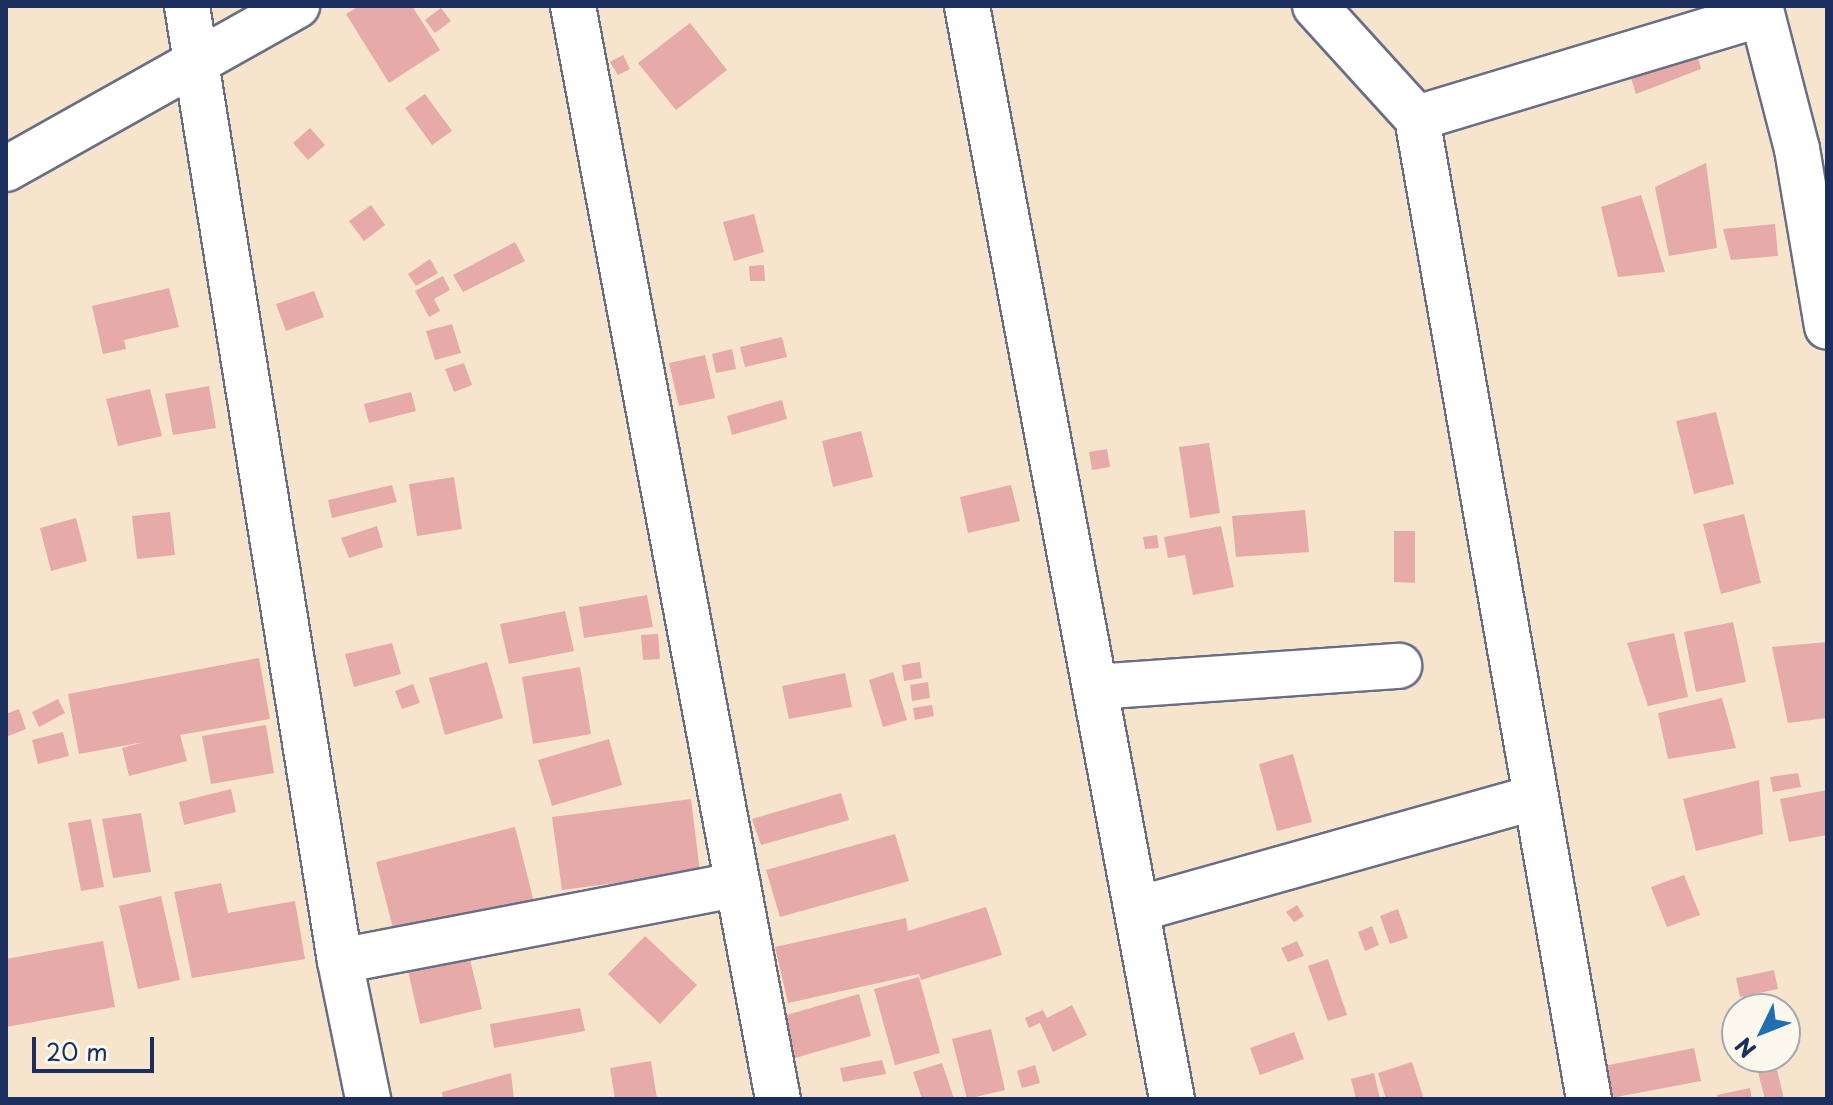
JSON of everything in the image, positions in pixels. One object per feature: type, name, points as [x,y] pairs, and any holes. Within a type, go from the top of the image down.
[{"type":"street","points":[[187,6],[340,961],[368,1099]]},
{"type":"street","points":[[6,169],[197,65],[297,6]]},
{"type":"street","points":[[573,6],[778,1099]]},
{"type":"street","points":[[967,6],[1172,1099]]},
{"type":"street","points":[[1315,6],[1417,118],[1533,798],[1589,1099]]},
{"type":"street","points":[[1417,118],[1761,10],[1797,149],[1827,326]]},
{"type":"street","points":[[1095,687],[1399,666]]},
{"type":"street","points":[[1138,909],[1533,798]]},
{"type":"street","points":[[340,961],[738,884]]},
{"type":"building","points":[[359,6],[412,6],[440,50],[389,83],[346,14]]},
{"type":"building","points":[[441,8],[451,21],[435,33],[425,20]]},
{"type":"building","points":[[690,23],[727,70],[676,110],[638,63]]},
{"type":"building","points":[[1695,46],[1701,69],[1636,94],[1627,65]]},
{"type":"building","points":[[623,55],[630,69],[618,75],[610,62]]},
{"type":"building","points":[[425,94],[452,131],[432,145],[405,108]]},
{"type":"building","points":[[310,128],[325,145],[308,160],[293,143]]},
{"type":"building","points":[[1706,163],[1717,248],[1669,256],[1655,187]]},
{"type":"building","points":[[1641,195],[1665,272],[1618,277],[1601,207]]},
{"type":"building","points":[[371,205],[385,225],[364,241],[349,221]]},
{"type":"building","points":[[754,214],[764,252],[734,261],[723,222]]},
{"type":"building","points":[[1775,224],[1778,256],[1731,260],[1723,229]]},
{"type":"building","points":[[515,242],[525,261],[463,292],[453,275]]},
{"type":"building","points":[[430,259],[438,273],[416,286],[408,274]]},
{"type":"building","points":[[764,265],[765,281],[750,281],[749,266]]},
{"type":"building","points":[[443,276],[450,290],[434,299],[440,311],[429,317],[415,291]]},
{"type":"building","points":[[169,288],[179,327],[124,340],[126,349],[103,354],[92,306]]},
{"type":"building","points":[[314,291],[324,317],[286,331],[276,304]]},
{"type":"building","points":[[452,324],[461,353],[435,360],[426,331]]},
{"type":"building","points":[[782,337],[787,357],[745,367],[740,347]]},
{"type":"building","points":[[732,349],[736,369],[716,373],[712,354]]},
{"type":"building","points":[[705,355],[715,398],[679,406],[669,363]]},
{"type":"building","points":[[464,363],[472,385],[454,392],[445,369]]},
{"type":"building","points":[[209,386],[216,428],[173,435],[165,394]]},
{"type":"building","points":[[150,389],[162,436],[118,446],[106,399]]},
{"type":"building","points":[[411,392],[416,411],[369,423],[364,404]]},
{"type":"building","points":[[782,400],[787,419],[732,435],[727,416]]},
{"type":"building","points":[[1716,412],[1734,484],[1694,494],[1676,421]]},
{"type":"building","points":[[861,431],[873,477],[833,487],[822,441]]},
{"type":"building","points":[[1209,443],[1220,513],[1190,518],[1179,447]]},
{"type":"building","points":[[1107,449],[1110,467],[1092,470],[1089,452]]},
{"type":"building","points":[[454,477],[462,529],[417,536],[409,484]]},
{"type":"building","points":[[392,485],[397,502],[332,518],[328,500]]},
{"type":"building","points":[[1011,485],[1020,521],[968,533],[960,497]]},
{"type":"building","points":[[1305,510],[1309,552],[1236,557],[1232,516]]},
{"type":"building","points":[[170,512],[175,555],[137,559],[132,516]]},
{"type":"building","points":[[1744,514],[1761,583],[1721,594],[1703,524]]},
{"type":"building","points":[[76,518],[87,561],[51,571],[40,528]]},
{"type":"building","points":[[377,526],[383,547],[349,558],[341,538]]},
{"type":"building","points":[[1221,526],[1234,587],[1193,595],[1185,555],[1168,558],[1164,537]]},
{"type":"building","points":[[1394,531],[1415,531],[1415,583],[1394,582]]},
{"type":"building","points":[[1157,535],[1159,548],[1145,549],[1143,537]]},
{"type":"building","points":[[647,595],[653,627],[584,638],[579,607]]},
{"type":"building","points":[[565,611],[574,651],[509,664],[500,624]]},
{"type":"building","points":[[1733,622],[1746,682],[1696,692],[1684,632]]},
{"type":"building","points":[[1674,633],[1688,697],[1648,706],[1627,643]]},
{"type":"building","points":[[658,634],[660,659],[643,660],[641,635]]},
{"type":"building","points":[[1827,642],[1827,718],[1788,723],[1772,647]]},
{"type":"building","points":[[392,643],[401,674],[354,687],[345,654]]},
{"type":"building","points":[[259,658],[270,719],[180,735],[187,761],[129,776],[122,748],[144,742],[79,754],[68,694]]},
{"type":"building","points":[[487,662],[503,718],[445,735],[429,678]]},
{"type":"building","points":[[920,662],[922,678],[904,681],[902,665]]},
{"type":"building","points":[[580,667],[591,734],[533,744],[522,677]]},
{"type":"building","points":[[893,672],[907,720],[883,727],[869,680]]},
{"type":"building","points":[[845,673],[852,707],[789,719],[782,686]]},
{"type":"building","points":[[928,682],[930,698],[912,701],[910,685]]},
{"type":"building","points":[[413,684],[420,703],[402,709],[395,691]]},
{"type":"building","points":[[1722,698],[1736,748],[1668,759],[1658,713]]},
{"type":"building","points":[[58,699],[65,713],[39,727],[32,712]]},
{"type":"building","points":[[932,705],[934,716],[915,720],[913,708]]},
{"type":"building","points":[[19,709],[26,729],[6,737],[6,714]]},
{"type":"building","points":[[266,725],[274,773],[211,784],[202,736]]},
{"type":"building","points":[[63,732],[69,756],[38,764],[32,740]]},
{"type":"building","points":[[609,739],[622,785],[552,806],[538,760]]},
{"type":"building","points":[[1293,754],[1312,822],[1277,831],[1259,764]]},
{"type":"building","points":[[1798,773],[1801,787],[1773,792],[1770,777]]},
{"type":"building","points":[[1759,780],[1763,834],[1696,851],[1683,799]]},
{"type":"building","points":[[231,789],[236,812],[184,825],[179,802]]},
{"type":"building","points":[[1827,790],[1827,835],[1789,842],[1780,799]]},
{"type":"building","points":[[841,793],[849,820],[761,845],[752,819]]},
{"type":"building","points":[[691,799],[700,872],[562,890],[552,817]]},
{"type":"building","points":[[141,813],[151,872],[113,878],[102,819]]},
{"type":"building","points":[[91,819],[104,887],[81,891],[68,823]]},
{"type":"building","points":[[515,827],[535,906],[396,940],[376,862]]},
{"type":"building","points":[[895,834],[909,881],[780,917],[766,870]]},
{"type":"building","points":[[1684,875],[1700,915],[1667,927],[1651,887]]},
{"type":"building","points":[[221,883],[228,913],[295,901],[305,959],[192,978],[174,892]]},
{"type":"building","points":[[161,896],[180,980],[138,989],[119,906]]},
{"type":"building","points":[[1297,905],[1304,916],[1294,922],[1286,912]]},
{"type":"building","points":[[986,907],[1002,955],[921,980],[919,974],[788,1003],[775,947],[906,918],[908,931]]},
{"type":"building","points":[[1398,909],[1408,938],[1390,944],[1380,916]]},
{"type":"building","points":[[1372,926],[1379,945],[1365,951],[1358,932]]},
{"type":"building","points":[[645,936],[697,985],[660,1024],[608,974]]},
{"type":"building","points":[[103,941],[115,1007],[6,1027],[6,959]]},
{"type":"building","points":[[1297,941],[1304,956],[1288,962],[1281,948]]},
{"type":"building","points":[[467,947],[482,1009],[420,1024],[406,962]]},
{"type":"building","points":[[1328,959],[1347,1015],[1328,1021],[1308,966]]},
{"type":"building","points":[[1774,970],[1778,989],[1739,993],[1736,978]]},
{"type":"building","points":[[919,977],[940,1053],[895,1065],[874,989]]},
{"type":"building","points":[[859,994],[871,1036],[795,1058],[783,1016]]},
{"type":"building","points":[[1072,1005],[1087,1035],[1053,1052],[1040,1023],[1029,1028],[1025,1018],[1043,1010],[1047,1018]]},
{"type":"building","points":[[580,1008],[585,1031],[494,1048],[490,1024]]},
{"type":"building","points":[[991,1029],[1005,1090],[967,1099],[952,1039]]},
{"type":"building","points":[[1294,1032],[1304,1059],[1260,1075],[1250,1048]]},
{"type":"building","points":[[1694,1048],[1701,1081],[1606,1099],[1599,1067]]},
{"type":"building","points":[[882,1060],[886,1074],[843,1082],[840,1068]]},
{"type":"building","points":[[651,1061],[657,1099],[615,1099],[610,1068]]},
{"type":"building","points":[[1412,1062],[1424,1099],[1386,1099],[1378,1073]]},
{"type":"building","points":[[942,1063],[954,1099],[922,1099],[913,1072]]},
{"type":"building","points":[[1035,1065],[1040,1083],[1022,1088],[1017,1071]]},
{"type":"building","points":[[511,1073],[514,1099],[443,1099],[442,1092]]},
{"type":"building","points":[[1374,1073],[1380,1099],[1356,1099],[1351,1079]]},
{"type":"building","points":[[1758,1073],[1778,1073],[1784,1099],[1765,1099]]},
{"type":"building","points":[[1750,1088],[1752,1099],[1718,1099],[1717,1095]]}]
